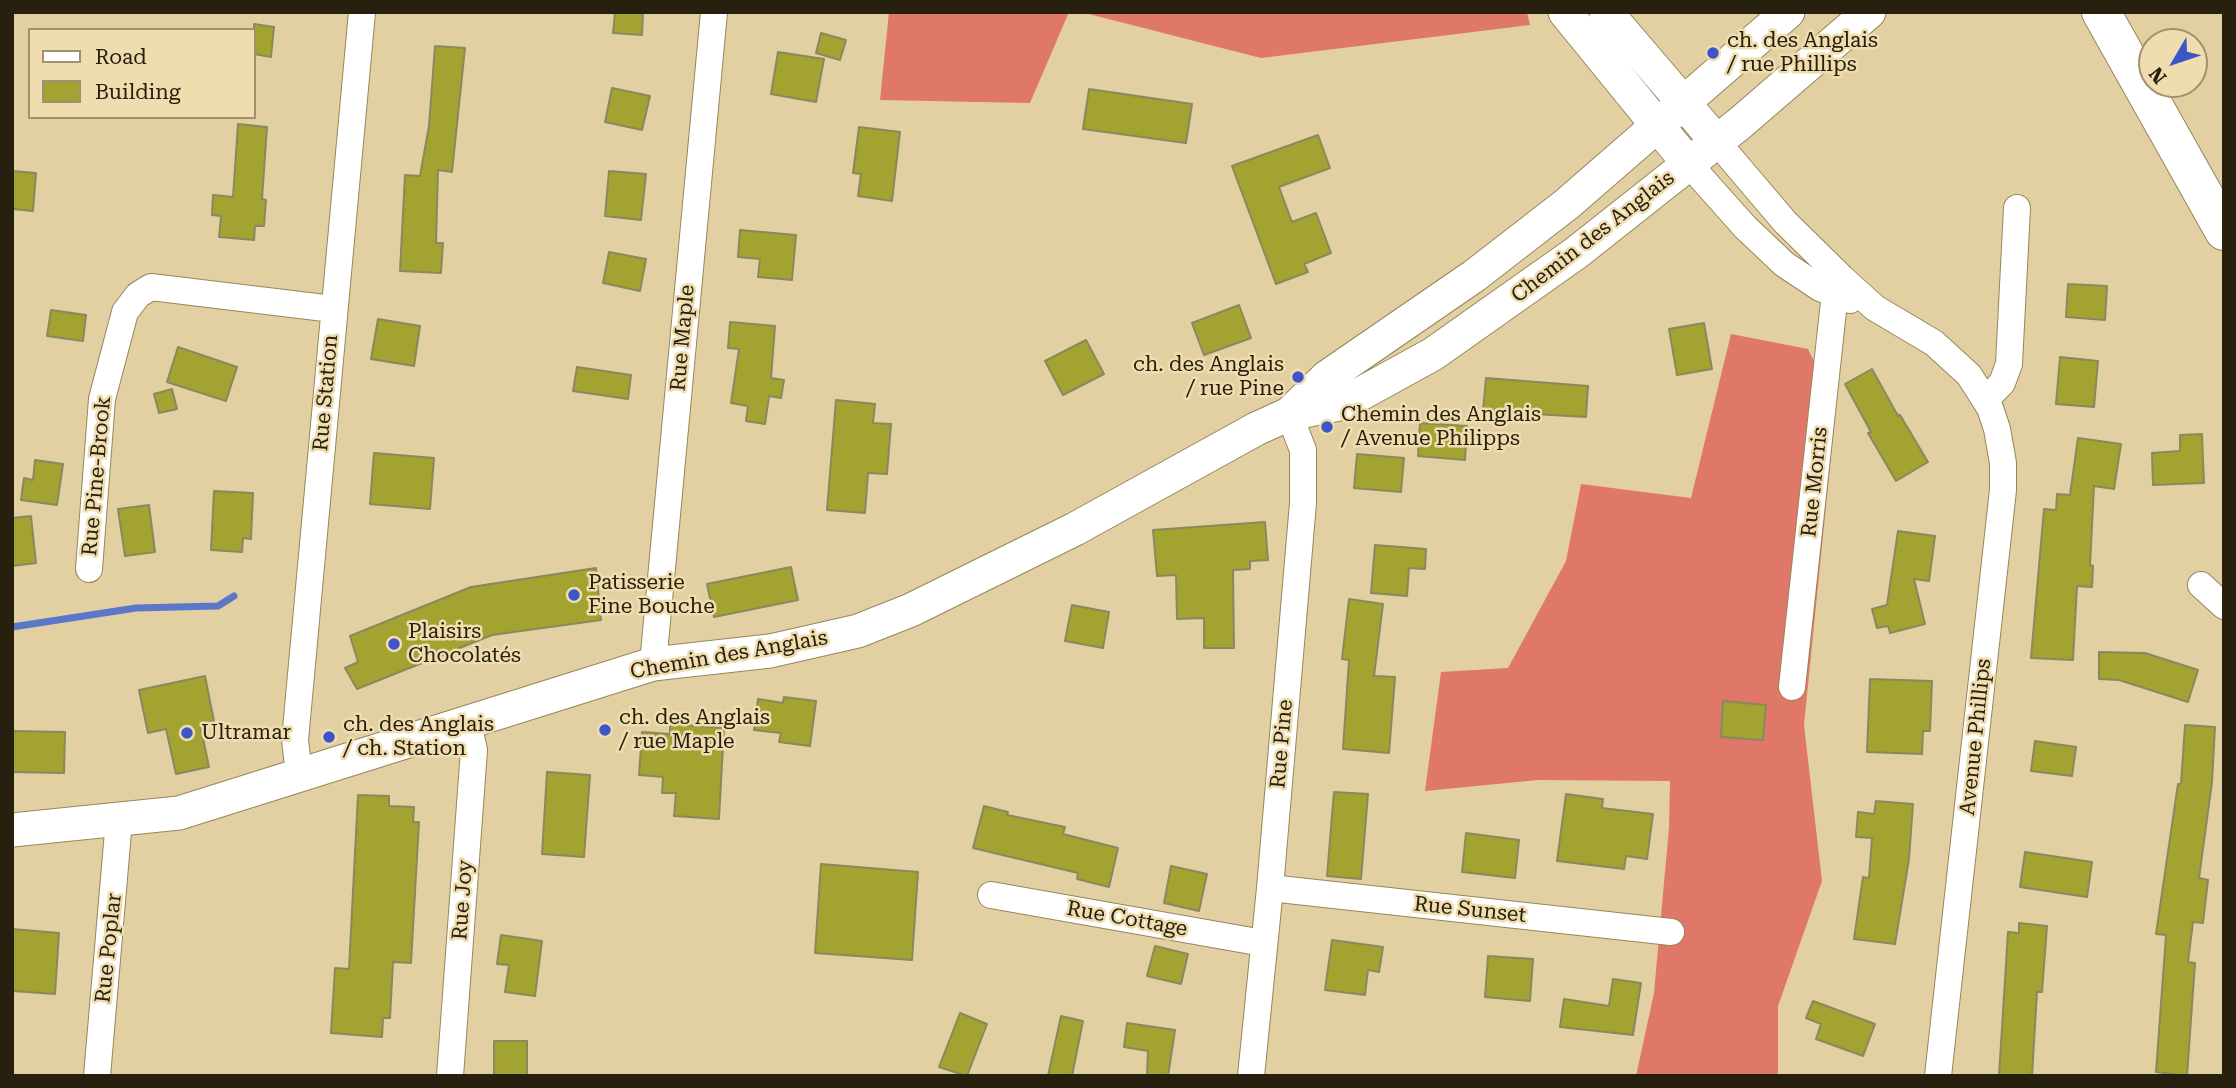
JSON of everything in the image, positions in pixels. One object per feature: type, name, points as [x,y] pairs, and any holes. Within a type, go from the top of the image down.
[{"type":"main road","points":[[2101,12],[2224,231]]},
{"type":"street","name":"Rue Station","points":[[299,774],[295,740],[362,12]]},
{"type":"street","name":"Rue Maple","points":[[653,664],[714,12]]},
{"type":"street","points":[[1565,12],[1688,163]]},
{"type":"street","points":[[1606,12],[1717,142]]},
{"type":"street","name":"Chemin des Anglais","points":[[12,830],[179,813],[653,664],[770,651],[858,631],[911,610],[1075,529],[1289,414],[1327,377],[1474,276],[1567,204],[1788,12]]},
{"type":"street","name":"Chemin des Anglais","points":[[1289,414],[1344,403],[1433,354],[1540,280],[1717,142],[1869,12]]},
{"type":"street","name":"Avenue Phillips","points":[[1717,142],[1839,287]]},
{"type":"street","name":"Avenue Phillips","points":[[1688,163],[1761,244],[1803,278],[1839,287],[1945,352],[1969,375],[1985,400],[2001,445],[2003,490],[1938,1076]]},
{"type":"street","points":[[1985,400],[2002,383],[2009,364],[2017,208]]},
{"type":"street","name":"Rue Pine-Brook","points":[[89,569],[102,399],[125,312],[138,295],[151,287],[333,309]]},
{"type":"street","name":"Rue Morris","points":[[1792,687],[1839,287]]},
{"type":"street","name":"Rue Pine","points":[[1251,1076],[1303,503],[1303,450],[1289,414]]},
{"type":"street","points":[[2201,585],[2224,606]]},
{"type":"street","name":"Rue Joy","points":[[450,1076],[474,750],[468,724]]},
{"type":"street","name":"Rue Poplar","points":[[97,1076],[119,820]]},
{"type":"street","name":"Rue Sunset","points":[[1270,888],[1671,932]]},
{"type":"street","name":"Rue Cottage","points":[[991,895],[1263,943]]},
{"type":"shaded area","points":[[889,12],[1069,12],[1030,103],[880,100]]},
{"type":"shaded area","points":[[1081,12],[1527,12],[1530,25],[1261,58]]},
{"type":"shaded area","points":[[1731,334],[1808,349],[1836,406],[1804,725],[1822,881],[1778,1006],[1778,1076],[1636,1076],[1654,993],[1669,828],[1670,781],[1538,780],[1425,791],[1441,672],[1508,668],[1566,561],[1581,484],[1691,498]]},
{"type":"building","points":[[615,12],[643,12],[642,35],[613,33]]},
{"type":"building","points":[[254,24],[274,27],[271,57],[256,54]]},
{"type":"building","points":[[821,33],[846,40],[840,60],[816,53]]},
{"type":"building","points":[[435,46],[465,48],[452,172],[438,170],[436,243],[443,243],[441,273],[400,271],[405,175],[420,176],[429,126]]},
{"type":"building","points":[[778,52],[824,59],[816,102],[771,94]]},
{"type":"building","points":[[612,88],[650,96],[642,130],[605,122]]},
{"type":"building","points":[[1089,89],[1192,104],[1186,143],[1083,129]]},
{"type":"building","points":[[238,124],[267,127],[262,199],[266,200],[264,226],[255,226],[254,240],[219,237],[221,216],[212,215],[213,195],[233,197]]},
{"type":"building","points":[[859,127],[900,132],[892,201],[858,196],[861,174],[853,173]]},
{"type":"building","points":[[1318,135],[1330,168],[1279,187],[1292,222],[1316,213],[1331,253],[1304,264],[1308,272],[1276,284],[1232,166]]},
{"type":"building","points":[[12,171],[36,173],[33,211],[12,209]]},
{"type":"building","points":[[609,171],[646,174],[641,220],[605,216]]},
{"type":"building","points":[[740,230],[796,235],[792,280],[758,277],[760,259],[738,257]]},
{"type":"building","points":[[609,252],[646,259],[640,291],[603,283]]},
{"type":"building","points":[[2068,284],[2107,286],[2105,320],[2066,317]]},
{"type":"building","points":[[1239,305],[1251,338],[1204,355],[1192,323]]},
{"type":"building","points":[[51,310],[86,315],[83,341],[47,336]]},
{"type":"building","points":[[378,319],[420,326],[414,366],[371,359]]},
{"type":"building","points":[[730,322],[775,326],[771,378],[784,380],[781,398],[769,396],[765,424],[746,421],[748,406],[731,403],[739,349],[728,348]]},
{"type":"building","points":[[1704,323],[1712,369],[1677,375],[1669,329]]},
{"type":"building","points":[[1086,340],[1104,374],[1063,395],[1045,361]]},
{"type":"building","points":[[178,347],[237,367],[226,401],[167,382]]},
{"type":"building","points":[[2060,357],[2098,361],[2094,407],[2056,404]]},
{"type":"building","points":[[577,367],[631,375],[628,399],[573,391]]},
{"type":"building","points":[[1872,369],[1928,462],[1896,481],[1868,433],[1871,432],[1845,384]]},
{"type":"building","points":[[1486,378],[1588,386],[1586,417],[1483,411]]},
{"type":"building","points":[[172,389],[177,409],[159,413],[154,394]]},
{"type":"building","points":[[836,400],[875,404],[873,423],[891,424],[887,474],[868,473],[865,513],[827,510]]},
{"type":"building","points":[[1420,423],[1467,426],[1465,460],[1418,456]]},
{"type":"building","points":[[2202,434],[2204,483],[2153,485],[2152,453],[2180,451],[2180,435]]},
{"type":"building","points":[[2078,438],[2121,444],[2114,489],[2094,486],[2090,565],[2093,566],[2092,587],[2077,586],[2073,660],[2031,658],[2044,509],[2056,510],[2057,494],[2070,495]]},
{"type":"building","points":[[374,453],[434,458],[430,509],[370,504]]},
{"type":"building","points":[[1357,454],[1404,458],[1401,492],[1354,488]]},
{"type":"building","points":[[35,460],[63,464],[57,505],[21,500],[24,478],[33,480]]},
{"type":"building","points":[[214,491],[253,493],[251,539],[243,538],[242,552],[211,550]]},
{"type":"building","points":[[149,505],[155,552],[125,556],[118,509]]},
{"type":"building","points":[[31,516],[36,563],[12,566],[12,518]]},
{"type":"building","points":[[1265,522],[1268,560],[1250,561],[1250,569],[1233,570],[1234,648],[1204,648],[1204,618],[1177,619],[1176,575],[1157,576],[1153,530]]},
{"type":"building","points":[[1898,531],[1935,536],[1929,581],[1914,579],[1925,624],[1890,633],[1888,626],[1877,628],[1872,609],[1887,605]]},
{"type":"building","points":[[1375,545],[1426,549],[1425,569],[1409,568],[1407,596],[1371,593]]},
{"type":"building","points":[[791,567],[798,600],[714,617],[707,584]]},
{"type":"building","points":[[596,568],[601,620],[492,635],[357,689],[345,668],[358,662],[350,636],[471,587]]},
{"type":"building","points":[[1349,599],[1383,604],[1374,676],[1395,677],[1389,753],[1343,749],[1349,660],[1342,659]]},
{"type":"building","points":[[1072,605],[1109,612],[1103,648],[1065,641]]},
{"type":"building","points":[[2099,652],[2145,653],[2198,670],[2188,702],[2119,680],[2099,679]]},
{"type":"building","points":[[205,676],[214,721],[200,724],[209,767],[176,774],[166,729],[148,733],[139,690]]},
{"type":"building","points":[[1870,679],[1932,681],[1930,731],[1923,731],[1922,754],[1867,752]]},
{"type":"building","points":[[784,697],[816,701],[810,746],[779,742],[781,733],[754,730],[758,699],[783,703]]},
{"type":"building","points":[[1723,701],[1766,705],[1763,740],[1721,737]]},
{"type":"building","points":[[670,724],[724,728],[719,819],[674,816],[676,793],[662,793],[663,777],[639,775],[642,732],[670,734]]},
{"type":"building","points":[[2185,725],[2215,727],[2212,782],[2199,878],[2208,880],[2203,923],[2193,922],[2188,962],[2195,963],[2187,1076],[2156,1072],[2166,935],[2156,934],[2178,784],[2181,784]]},
{"type":"building","points":[[12,731],[65,732],[64,773],[12,772]]},
{"type":"building","points":[[2035,741],[2076,747],[2072,776],[2031,771]]},
{"type":"building","points":[[547,772],[590,775],[584,857],[542,854]]},
{"type":"building","points":[[1334,792],[1368,794],[1361,879],[1327,876]]},
{"type":"building","points":[[1566,794],[1603,799],[1602,808],[1653,814],[1647,859],[1626,856],[1624,869],[1557,861]]},
{"type":"building","points":[[358,795],[389,796],[389,806],[414,807],[413,822],[419,822],[411,963],[393,962],[390,1018],[383,1018],[382,1037],[331,1033],[335,968],[349,969]]},
{"type":"building","points":[[1876,801],[1913,804],[1909,859],[1895,944],[1854,939],[1863,877],[1869,878],[1872,838],[1856,837],[1858,812],[1874,814]]},
{"type":"building","points":[[984,806],[1008,812],[1007,815],[1065,827],[1063,834],[1118,848],[1109,887],[1077,879],[1078,873],[973,848]]},
{"type":"building","points":[[1466,833],[1519,840],[1515,878],[1462,872]]},
{"type":"building","points":[[2025,852],[2092,862],[2087,897],[2020,887]]},
{"type":"building","points":[[821,864],[918,872],[912,960],[815,953]]},
{"type":"building","points":[[1171,866],[1207,874],[1199,911],[1164,903]]},
{"type":"building","points":[[2019,923],[2047,926],[2042,992],[2037,992],[2032,1076],[1999,1076],[2008,932],[2019,933]]},
{"type":"building","points":[[12,929],[59,933],[55,994],[12,991]]},
{"type":"building","points":[[501,935],[542,941],[535,996],[505,992],[509,965],[497,964]]},
{"type":"building","points":[[1332,940],[1383,947],[1379,972],[1368,970],[1365,995],[1325,990]]},
{"type":"building","points":[[1155,946],[1188,954],[1181,984],[1147,976]]},
{"type":"building","points":[[1488,956],[1533,959],[1530,1001],[1485,997]]},
{"type":"building","points":[[1613,979],[1641,983],[1633,1035],[1560,1027],[1564,999],[1609,1006]]},
{"type":"building","points":[[1813,1001],[1875,1024],[1863,1056],[1816,1039],[1821,1024],[1806,1018]]},
{"type":"building","points":[[960,1013],[987,1024],[967,1076],[939,1067]]},
{"type":"building","points":[[1061,1016],[1083,1021],[1072,1076],[1048,1076]]},
{"type":"building","points":[[1127,1023],[1175,1030],[1168,1076],[1147,1076],[1148,1051],[1124,1047]]},
{"type":"building","points":[[494,1041],[527,1041],[527,1076],[494,1076]]},
{"type":"waterway","points":[[12,627],[136,608],[218,606],[234,596]]},
{"type":"place","name":"ch. des Anglais / rue Phillips","points":[[1713,53]]},
{"type":"place","name":"ch. des Anglais / rue Pine","points":[[1298,377]]},
{"type":"place","name":"Chemin des Anglais / Avenue Philipps","points":[[1327,427]]},
{"type":"place","name":"Patisserie Fine Bouche","points":[[574,595]]},
{"type":"place","name":"Plaisirs Chocolatés","points":[[394,644]]},
{"type":"place","name":"ch. des Anglais / rue Maple","points":[[605,730]]},
{"type":"place","name":"Ultramar","points":[[187,733]]},
{"type":"place","name":"ch. des Anglais / ch. Station","points":[[329,737]]}]
